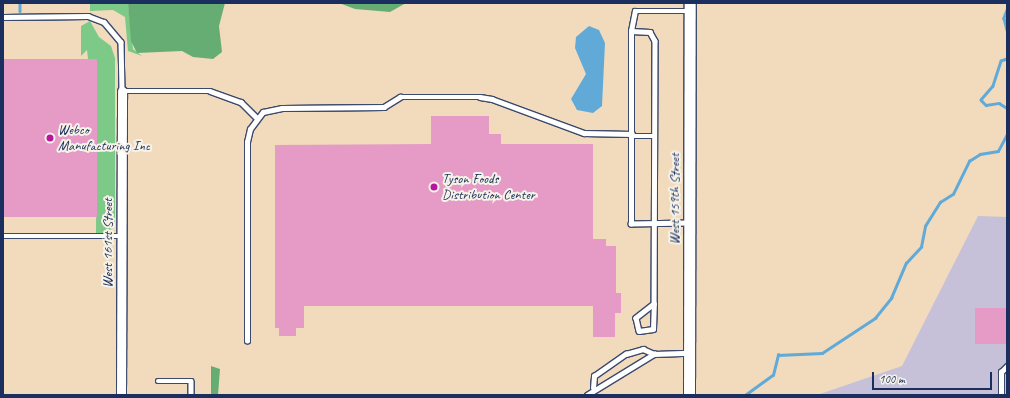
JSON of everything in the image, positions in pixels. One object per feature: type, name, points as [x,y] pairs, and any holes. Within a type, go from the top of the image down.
[{"type":"street","name":"West 159th Street","points":[[689,395],[690,7]]},
{"type":"street","name":"West 161st Street","points":[[122,92],[122,395]]},
{"type":"lane","points":[[690,7],[635,11],[632,32],[631,224],[690,223]]},
{"type":"lane","points":[[3,16],[88,16],[104,22],[121,42],[122,92],[222,93],[241,102],[256,117]]},
{"type":"lane","points":[[632,32],[650,32],[655,41],[655,223],[654,304],[653,329],[639,331],[636,318],[654,304]]},
{"type":"lane","points":[[256,117],[282,108],[384,107],[400,97],[480,97],[492,99],[584,133],[655,136]]},
{"type":"lane","points":[[247,341],[247,142],[256,117]]},
{"type":"lane","points":[[3,236],[122,236]]},
{"type":"lane","points":[[593,388],[594,376],[626,354],[643,348],[654,354]]},
{"type":"lane","points":[[587,395],[593,388],[654,354],[689,353]]},
{"type":"lane","points":[[1001,395],[1001,372],[1007,366]]},
{"type":"lane","points":[[158,381],[191,381],[191,395]]},
{"type":"shaded area","points":[[978,216],[1007,217],[1007,395],[817,395],[902,366]]},
{"type":"green space","points":[[90,3],[128,3],[133,49],[142,56],[128,51],[125,17],[113,10],[90,11]]},
{"type":"green space","points":[[128,3],[225,3],[219,26],[222,52],[213,59],[193,57],[182,51],[137,53],[131,41]]},
{"type":"green space","points":[[339,3],[406,3],[390,12],[355,9]]},
{"type":"green space","points":[[90,21],[99,37],[111,46],[115,58],[115,221],[112,229],[103,233],[96,233],[97,59],[88,59],[87,50],[81,56],[81,26]]},
{"type":"green space","points":[[211,366],[220,369],[218,395],[211,395]]},
{"type":"water","points":[[589,26],[599,30],[605,43],[602,106],[593,113],[577,110],[571,99],[586,74],[575,48],[576,37]]},
{"type":"building","name":"Webco Manufacturing Inc","points":[[3,59],[97,59],[97,217],[3,217]]},
{"type":"building","name":"Tyson Foods Distribution Center","points":[[431,116],[489,116],[489,134],[501,134],[501,144],[593,144],[593,239],[606,239],[606,246],[616,246],[616,293],[621,293],[621,313],[615,313],[615,337],[593,337],[593,306],[304,306],[304,328],[296,328],[296,336],[279,336],[279,328],[275,328],[275,145],[431,144]]},
{"type":"building","points":[[975,308],[1007,308],[1007,344],[975,344]]},
{"type":"waterway","points":[[20,3],[20,11]]},
{"type":"waterway","points":[[1007,10],[1004,18],[1007,30]]},
{"type":"waterway","points":[[1007,59],[1001,61],[993,86],[981,100],[986,105],[999,103],[1007,108]]},
{"type":"waterway","points":[[745,395],[773,375],[778,355],[822,353],[875,318],[891,298],[906,263],[921,247],[925,226],[940,202],[953,194],[969,161],[980,154],[998,151],[1007,134]]},
{"type":"place","name":"Webco Manufacturing Inc","points":[[50,138]]},
{"type":"place","name":"Tyson Foods Distribution Center","points":[[434,187]]}]
